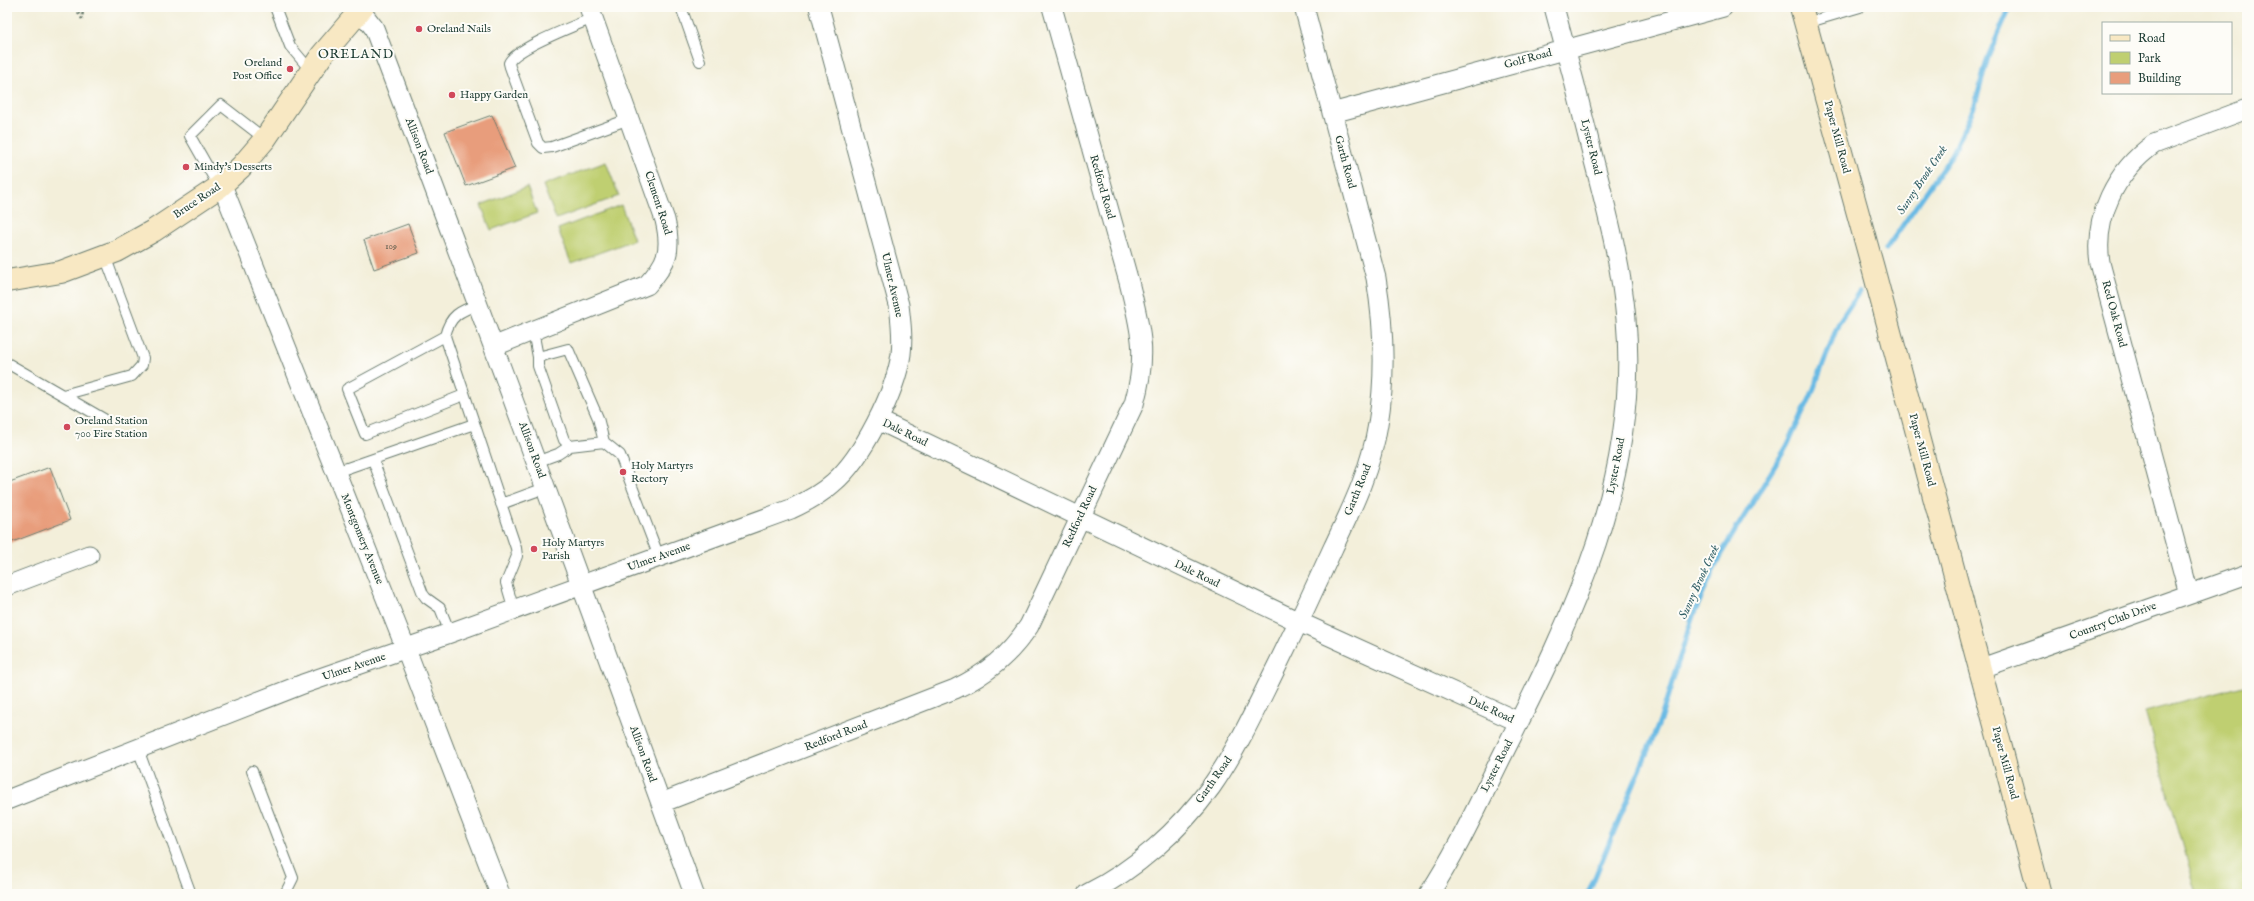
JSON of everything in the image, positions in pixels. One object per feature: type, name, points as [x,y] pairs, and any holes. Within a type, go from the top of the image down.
[{"type":"street","name":"Ulmer Avenue","points":[[7,800],[303,684],[406,649],[659,558],[808,501],[834,483],[845,472],[878,420],[894,380],[901,355],[902,328],[899,305],[818,7]]},
{"type":"street","name":"Redford Road","points":[[661,803],[933,699],[974,680],[990,670],[1018,643],[1029,626],[1134,404],[1143,365],[1143,347],[1129,282],[1052,7]]},
{"type":"street","name":"Garth Road","points":[[1088,894],[1142,858],[1190,813],[1211,788],[1230,760],[1299,622],[1363,483],[1378,424],[1382,392],[1382,324],[1376,278],[1304,7]]},
{"type":"street","name":"Lyster Road","points":[[1429,894],[1451,856],[1519,722],[1582,585],[1594,554],[1612,490],[1625,414],[1628,368],[1626,321],[1621,274],[1612,230],[1554,7]]},
{"type":"street","name":"Golf Road","points":[[1332,113],[1723,7]]},
{"type":"street","name":"Bruce Road","points":[[7,281],[61,272],[105,256],[153,231],[221,186],[265,139],[327,49],[361,9]]},
{"type":"street","name":"Allison Road","points":[[361,9],[374,28],[495,346],[580,586],[694,894]]},
{"type":"street","name":"Clement Road","points":[[495,346],[647,285],[665,261],[669,251],[670,239],[665,220],[591,13]]},
{"type":"street","name":"Paper Mill Road","points":[[1803,15],[1873,268],[2040,894]]},
{"type":"street","name":"Red Oak Road","points":[[2189,594],[2100,264],[2098,246],[2099,228],[2116,186],[2132,163],[2144,152],[2154,144],[2247,109]]},
{"type":"street","name":"Montgomery Avenue","points":[[221,186],[406,649],[500,894]]},
{"type":"street","name":"Dale Road","points":[[878,420],[1299,622],[1519,722]]},
{"type":"street","points":[[7,586],[89,555]]},
{"type":"street","name":"Country Club Drive","points":[[1979,668],[2247,574]]},
{"type":"lane","points":[[275,7],[290,46],[311,71]]},
{"type":"lane","points":[[681,7],[700,61]]},
{"type":"lane","points":[[1803,15],[1860,7]]},
{"type":"lane","points":[[591,13],[514,56],[509,63],[510,67],[538,143],[543,148],[552,147],[629,119]]},
{"type":"lane","points":[[221,186],[190,136],[221,105],[265,139]]},
{"type":"lane","points":[[63,395],[132,376],[142,365],[142,358],[105,256]]},
{"type":"lane","points":[[479,304],[461,311],[448,324],[445,336],[516,548],[517,556],[506,583],[514,610]]},
{"type":"lane","points":[[533,331],[538,357],[538,366],[567,443]]},
{"type":"lane","points":[[445,336],[347,389],[365,434],[464,395]]},
{"type":"lane","points":[[538,357],[568,349],[598,418],[604,442],[620,455],[659,558]]},
{"type":"lane","points":[[7,363],[104,418]]},
{"type":"lane","points":[[336,472],[474,424]]},
{"type":"lane","points":[[536,462],[558,454],[567,443],[604,442]]},
{"type":"lane","points":[[373,460],[423,594],[440,608],[450,633]]},
{"type":"lane","points":[[501,504],[545,488]]},
{"type":"lane","points":[[138,749],[191,894]]},
{"type":"lane","points":[[252,771],[293,878],[285,894]]},
{"type":"path","points":[[75,7],[82,19],[83,10],[81,7]]},
{"type":"green space","points":[[606,162],[619,196],[556,219],[543,185]]},
{"type":"green space","points":[[527,187],[537,213],[491,230],[481,205]]},
{"type":"green space","points":[[621,205],[634,240],[571,263],[558,229]]},
{"type":"green space","points":[[2247,685],[2247,894],[2197,894],[2145,712]]},
{"type":"building","points":[[492,115],[515,168],[466,186],[445,132]]},
{"type":"building","points":[[408,224],[419,253],[374,269],[364,240]]},
{"type":"building","points":[[50,467],[70,520],[7,544],[7,483]]},
{"type":"waterway","name":"Sunny Brook Creek","points":[[1886,249],[1952,155],[1975,105],[1988,57],[2010,7]]},
{"type":"waterway","name":"Sunny Brook Creek","points":[[1588,894],[1660,721],[1692,618],[1721,554],[1787,446],[1811,396],[1839,322],[1859,292]]},
{"type":"place","name":"Oreland Nails","points":[[419,29]]},
{"type":"place","name":"Oreland Post Office","points":[[290,69]]},
{"type":"place","name":"Happy Garden","points":[[452,95]]},
{"type":"place","name":"Mindy's Desserts","points":[[186,167]]},
{"type":"place","name":"Oreland Station 700 Fire Station","points":[[67,427]]},
{"type":"place","name":"Holy Martyrs Rectory","points":[[623,472]]},
{"type":"place","name":"Holy Martyrs Parish","points":[[534,549]]},
{"type":"district","name":"ORELAND","points":[[356,54]]}]
